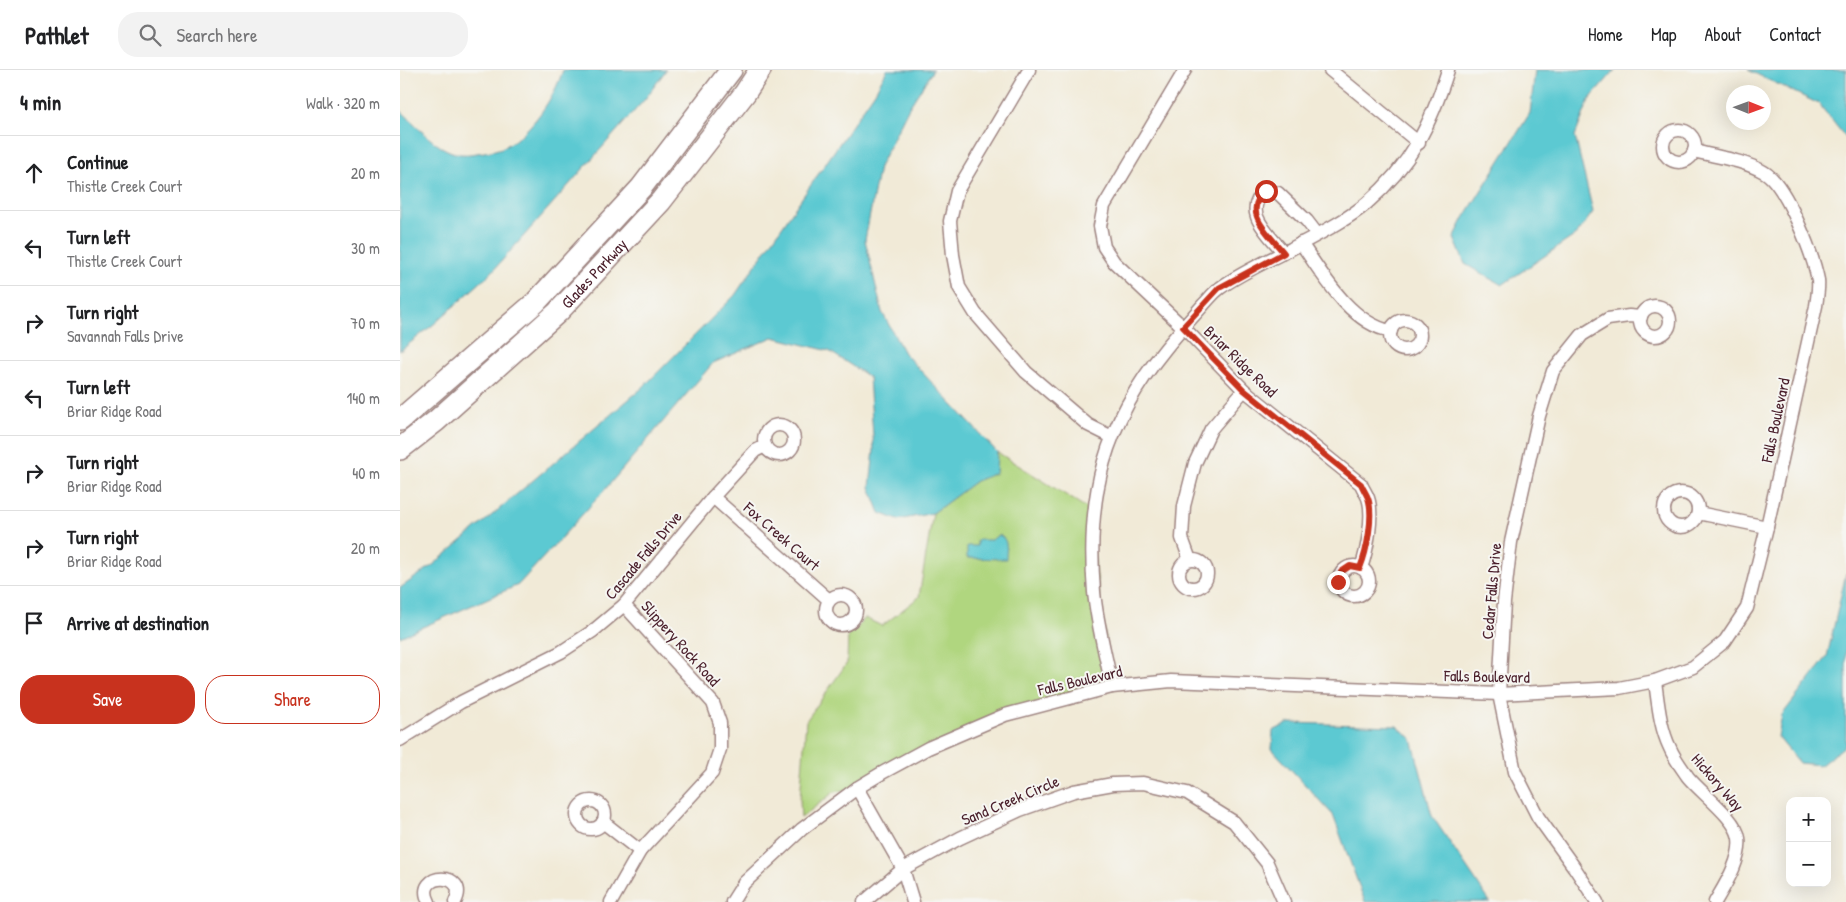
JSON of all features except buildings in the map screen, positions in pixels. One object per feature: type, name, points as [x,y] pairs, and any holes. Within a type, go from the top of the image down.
[{"type":"main road","name":"Glades Parkway","points":[[400,420],[536,302],[641,188],[732,70]]},
{"type":"main road","name":"Glades Parkway","points":[[400,449],[436,421],[558,312],[661,201],[745,93],[760,70]]},
{"type":"street","points":[[1029,70],[957,191],[950,222],[953,255],[959,287],[975,313],[1026,372],[1088,425],[1112,437]]},
{"type":"street","name":"Briar Ridge Road","points":[[1185,70],[1104,206],[1100,226],[1104,247],[1114,262],[1183,327],[1244,390],[1361,484],[1368,499],[1370,513],[1364,557],[1360,568]]},
{"type":"street","points":[[1330,70],[1419,143]]},
{"type":"street","points":[[1112,687],[1094,594],[1093,512],[1101,470],[1112,437],[1129,398],[1153,363],[1219,288],[1301,244],[1366,204],[1388,183],[1419,143],[1438,104],[1448,70]]},
{"type":"street","name":"Falls Boulevard","points":[[732,902],[744,883],[794,836],[857,788],[928,748],[1005,714],[1112,687],[1171,681],[1499,694],[1619,688],[1655,681],[1693,667],[1725,642],[1747,608],[1767,528],[1816,306],[1818,282],[1812,255],[1784,192],[1766,172],[1740,162],[1694,151]]},
{"type":"street","points":[[1284,253],[1256,217],[1255,206],[1258,198],[1266,191],[1278,193],[1308,221],[1317,234]]},
{"type":"street","points":[[1301,244],[1325,279],[1351,309],[1378,329],[1390,331]]},
{"type":"street","name":"Cedar Falls Drive","points":[[1597,902],[1538,818],[1515,772],[1499,694],[1504,602],[1511,542],[1540,416],[1553,371],[1582,335],[1608,319],[1629,316],[1641,318]]},
{"type":"street","points":[[1190,560],[1182,538],[1184,506],[1195,463],[1211,429],[1244,390]]},
{"type":"street","name":"Cascade Falls Drive","points":[[400,740],[461,702],[561,652],[593,631],[624,605],[713,497],[755,451],[765,446]]},
{"type":"street","name":"Fox Creek Court","points":[[713,497],[829,600]]},
{"type":"street","points":[[1698,513],[1767,528]]},
{"type":"street","name":"Slippery Rock Road","points":[[611,902],[640,851],[712,773],[720,749],[720,723],[713,703],[624,605]]},
{"type":"street","name":"Hickory Way","points":[[1655,681],[1659,714],[1669,748],[1689,778],[1732,822],[1739,838],[1733,869],[1716,902]]},
{"type":"street","name":"Sand Creek Circle","points":[[864,902],[904,869],[960,838],[1029,807],[1074,791],[1113,784],[1143,783],[1187,793],[1234,822],[1267,862],[1284,902]]},
{"type":"street","points":[[857,788],[904,869],[913,902]]},
{"type":"street","points":[[603,822],[640,851]]},
{"type":"street","points":[[426,901],[429,885],[436,879],[441,878],[450,880],[456,887],[458,893],[455,902]]},
{"type":"green space","points":[[997,452],[1093,512],[1092,540],[1112,687],[1005,715],[857,788],[834,792],[801,818],[800,799],[806,721],[847,663],[848,633],[856,629],[865,618],[882,626],[919,597],[933,513],[976,481],[996,473]]},
{"type":"water","points":[[563,70],[666,70],[645,99],[491,273],[434,324],[400,351],[400,110],[440,147],[451,152],[465,154],[496,150],[516,140],[533,123],[554,92]]},
{"type":"water","points":[[887,70],[933,70],[908,109],[879,167],[865,240],[882,312],[904,353],[997,452],[996,473],[976,481],[933,513],[898,520],[880,513],[870,487],[874,450],[869,377],[829,351],[773,337],[713,363],[602,493],[518,585],[400,637],[400,588],[433,565],[641,389],[735,295],[875,92]]},
{"type":"water","points":[[1535,70],[1615,70],[1589,100],[1575,136],[1593,212],[1577,234],[1502,285],[1465,264],[1454,238],[1464,218],[1530,113]]},
{"type":"water","points":[[1748,70],[1846,70],[1846,138],[1819,104]]},
{"type":"water","points":[[999,535],[1006,542],[1006,559],[967,558],[967,546],[977,546],[977,540],[991,540]]},
{"type":"water","points":[[1846,573],[1846,745],[1821,765],[1799,763],[1778,737],[1782,715],[1827,657]]},
{"type":"water","points":[[1289,723],[1397,726],[1412,739],[1432,816],[1490,902],[1365,902],[1333,815],[1272,749],[1273,731]]},
{"type":"route","points":[[1266,191],[1258,198],[1255,206],[1256,217],[1284,253],[1219,288],[1183,327],[1244,390],[1361,484],[1368,499],[1370,513],[1364,557],[1360,568],[1355,566],[1345,568],[1341,572],[1338,582]]}]
